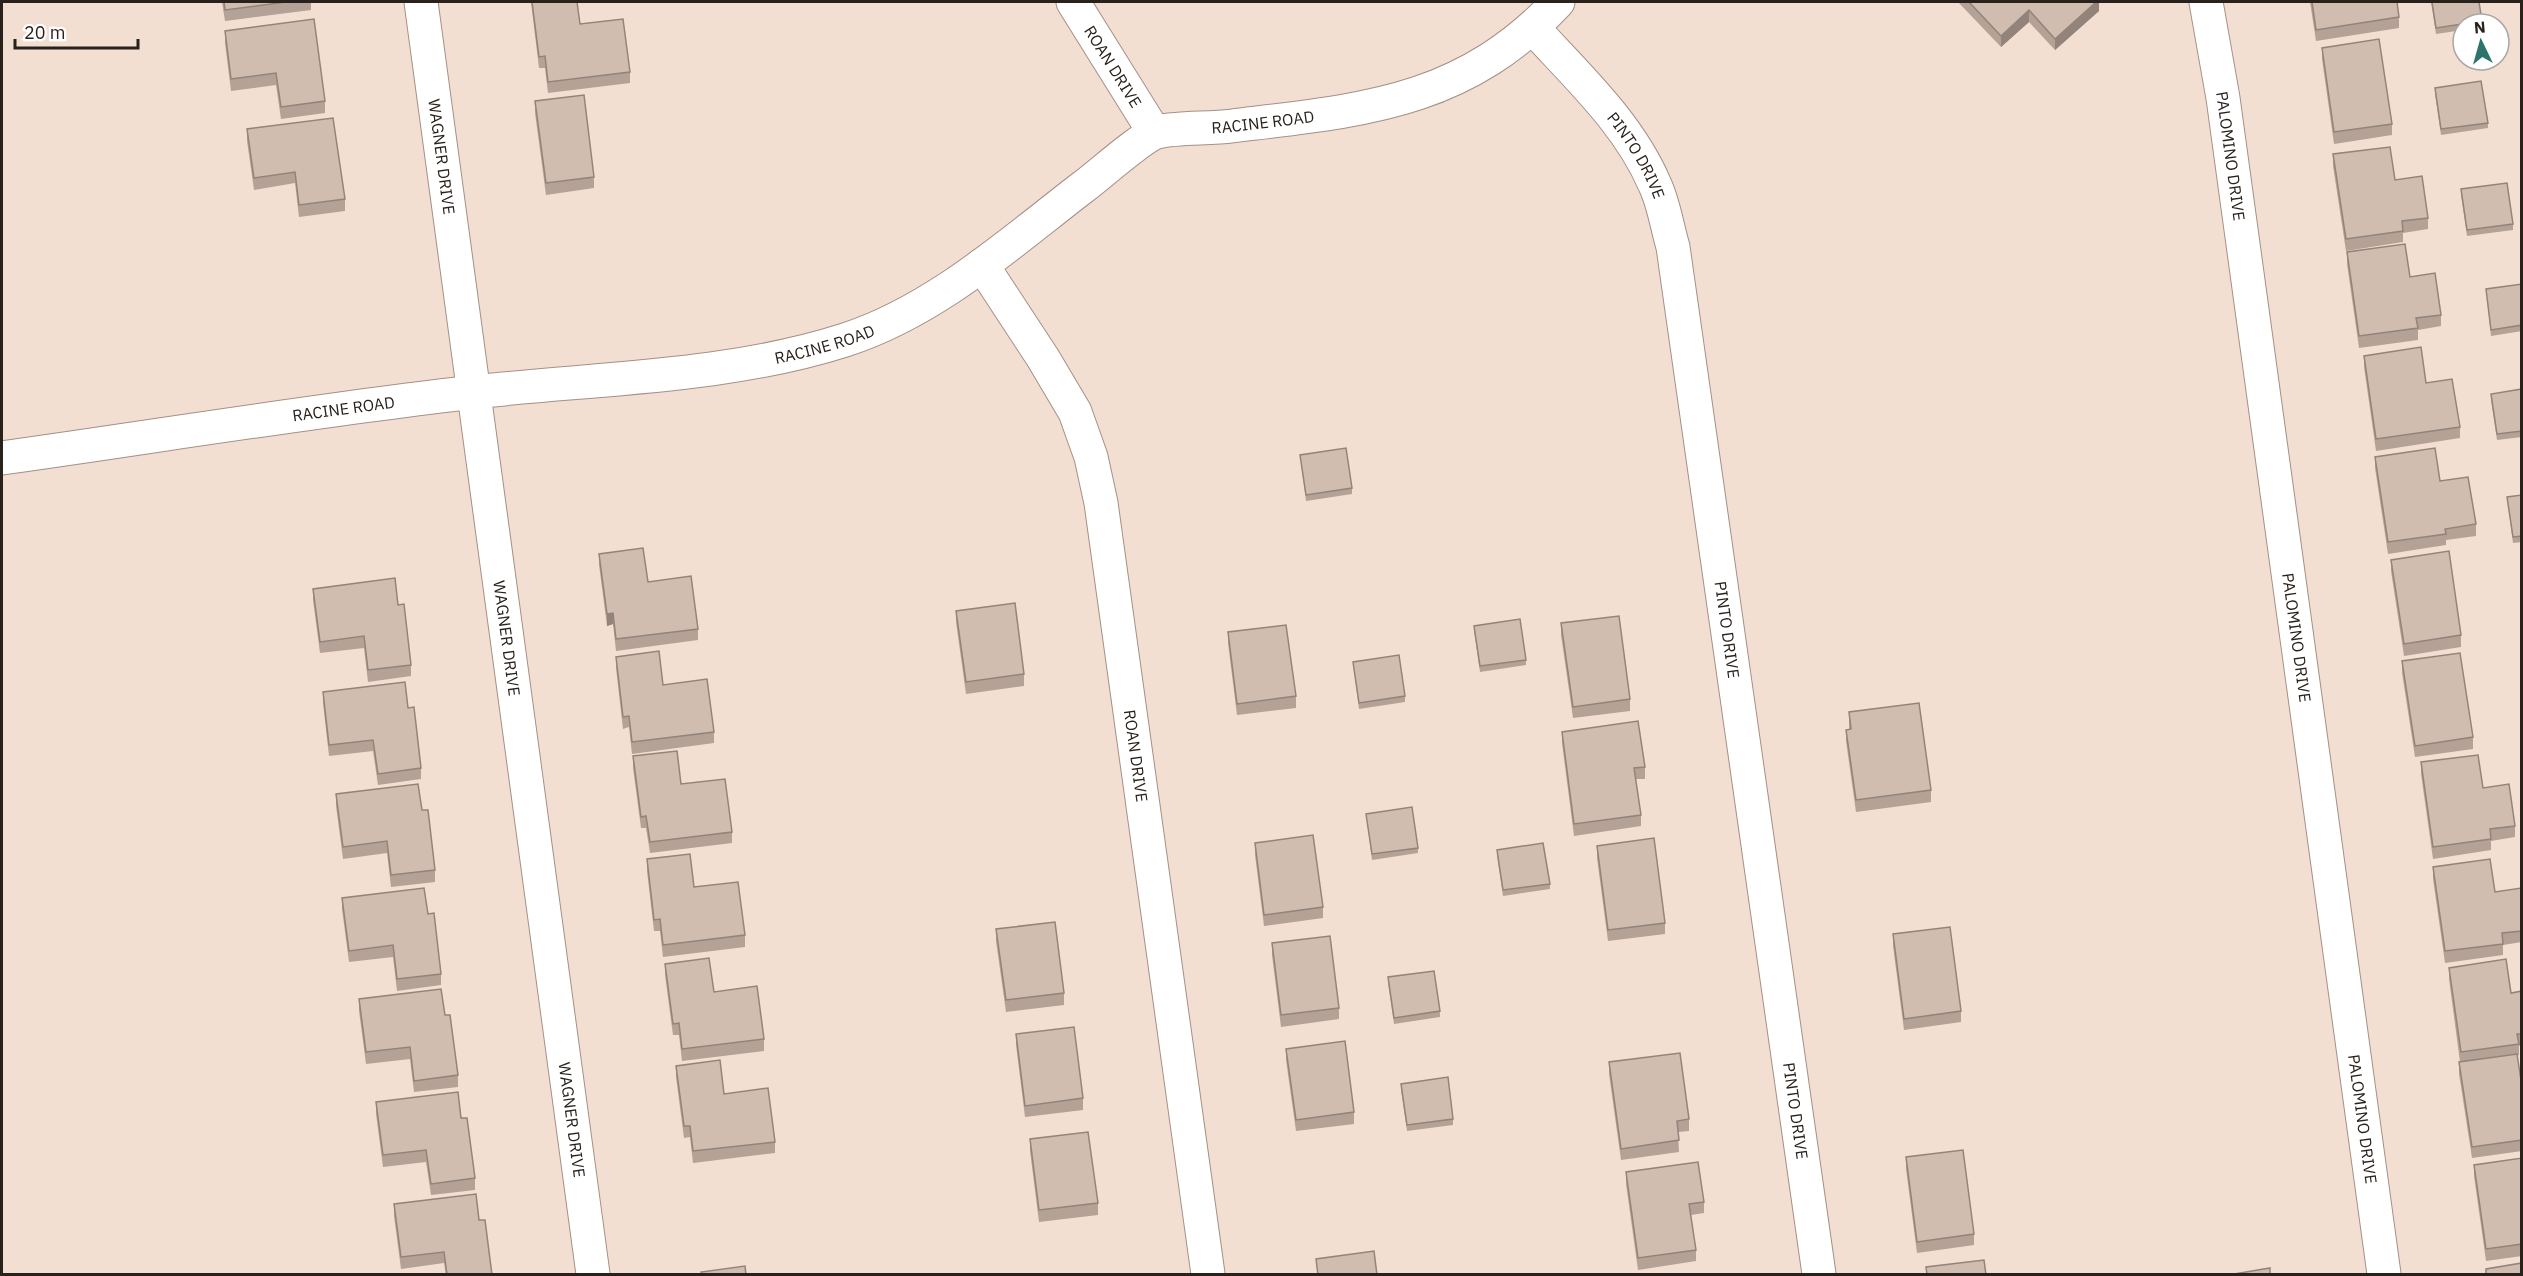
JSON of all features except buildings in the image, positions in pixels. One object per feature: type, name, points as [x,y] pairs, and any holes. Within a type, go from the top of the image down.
[{"type":"street","name":"WAGNER DRIVE","points":[[421,2],[593,1275]]},
{"type":"street","name":"ROAN DRIVE","points":[[1073,2],[1154,132]]},
{"type":"street","name":"RACINE ROAD","points":[[2,458],[473,392],[677,373],[776,358],[847,339],[906,314],[982,265],[1154,132],[1349,111],[1402,99],[1440,87],[1490,61],[1533,28],[1558,2]]},
{"type":"street","name":"PALOMINO DRIVE","points":[[2206,2],[2223,98],[2384,1275]]},
{"type":"street","name":"PINTO DRIVE","points":[[1533,28],[1618,121],[1639,152],[1656,187],[1673,247],[1819,1275]]},
{"type":"street","name":"ROAN DRIVE","points":[[982,265],[1043,358],[1075,412],[1091,457],[1101,503],[1208,1275]]}]
